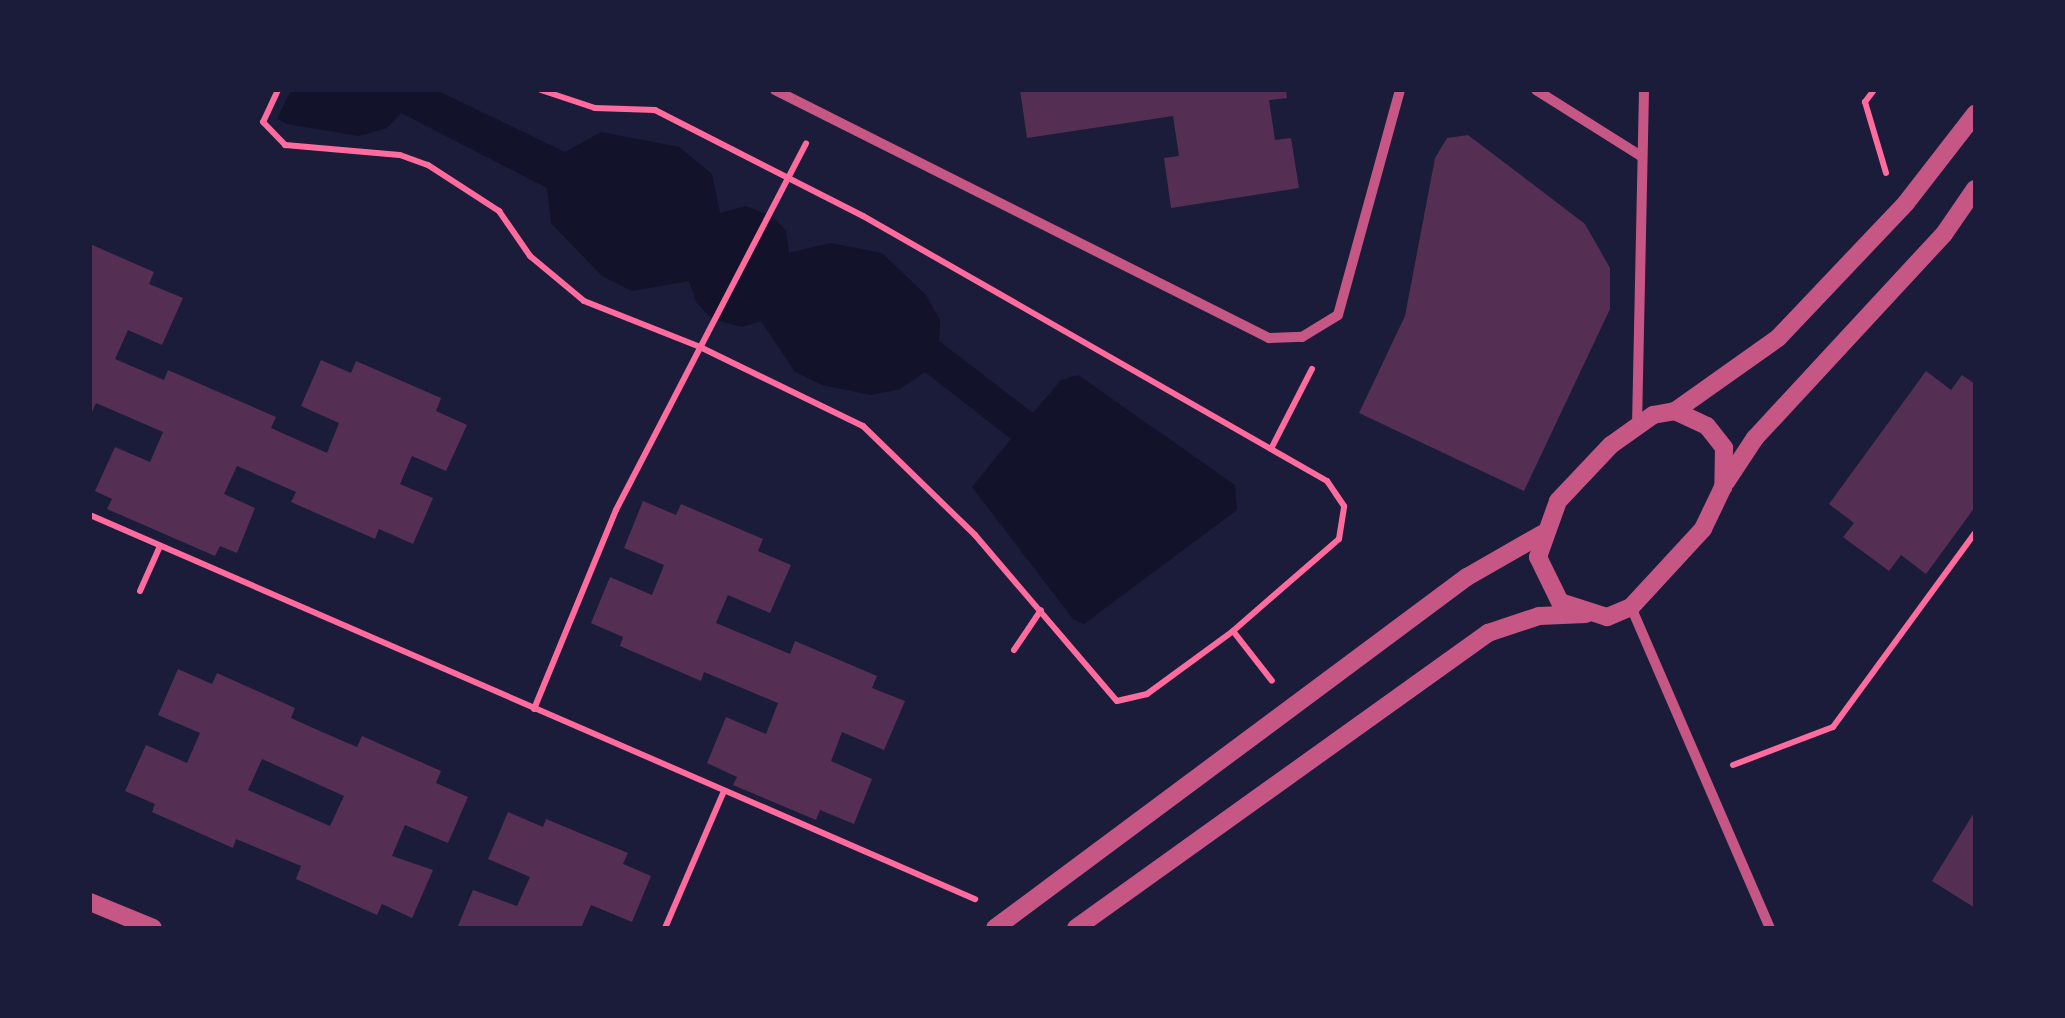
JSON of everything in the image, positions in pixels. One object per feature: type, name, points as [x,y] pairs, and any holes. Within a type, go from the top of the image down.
[{"type":"street","points":[[775,90],[1270,338],[1302,337],[1338,315],[1400,90]]},
{"type":"street","points":[[1536,90],[1640,156]]},
{"type":"street","points":[[1637,426],[1644,90]]},
{"type":"street","points":[[1586,614],[1560,602],[1545,582],[1538,557],[1542,534],[1584,471],[1637,426],[1675,412],[1778,338],[1897,214],[1975,114]]},
{"type":"street","points":[[1076,928],[1488,633],[1538,616],[1607,617],[1631,607],[1676,565],[1756,438],[1944,234],[1975,189]]},
{"type":"street","points":[[1675,412],[1718,436],[1727,464],[1723,487]]},
{"type":"street","points":[[995,928],[1467,578],[1542,534]]},
{"type":"street","points":[[1631,607],[1770,928]]},
{"type":"street","points":[[90,902],[153,928]]},
{"type":"path","points":[[278,90],[263,122],[285,145],[400,155],[428,165],[499,211],[530,256],[584,301],[700,347],[863,426],[1042,609],[1110,696],[1127,702],[1234,631],[1339,539],[1345,522],[1337,491],[790,176],[655,110],[595,108],[541,90]]},
{"type":"path","points":[[1874,90],[1865,102],[1897,214]]},
{"type":"path","points":[[534,709],[616,510],[790,176]]},
{"type":"path","points":[[1270,449],[1315,364],[1302,337]]},
{"type":"path","points":[[90,516],[1013,915]]},
{"type":"path","points":[[1704,776],[1833,727],[1975,533]]},
{"type":"path","points":[[140,591],[160,546]]},
{"type":"path","points":[[1014,650],[1042,609]]},
{"type":"path","points":[[1234,631],[1294,709]]},
{"type":"path","points":[[665,928],[724,791]]},
{"type":"shaded area","points":[[291,90],[436,90],[565,152],[601,132],[679,147],[712,174],[720,213],[746,206],[773,217],[786,231],[789,253],[830,243],[882,253],[926,295],[940,320],[939,341],[1033,413],[1061,380],[1078,375],[1235,485],[1237,510],[1084,624],[1073,619],[972,487],[1011,439],[925,372],[900,389],[871,395],[822,385],[795,372],[761,321],[742,327],[712,319],[696,302],[689,281],[632,291],[602,276],[551,223],[547,188],[401,113],[387,128],[359,136],[287,124],[277,119]]},
{"type":"building","points":[[1020,90],[1286,90],[1287,98],[1269,100],[1275,140],[1291,138],[1299,188],[1171,208],[1164,158],[1179,156],[1173,116],[1027,138]]},
{"type":"building","points":[[1468,135],[1585,224],[1610,268],[1610,309],[1524,491],[1359,413],[1405,316],[1435,158],[1447,138]]},
{"type":"building","points":[[90,244],[154,272],[149,284],[183,298],[162,345],[128,330],[115,359],[164,380],[168,370],[276,417],[271,428],[327,453],[339,423],[301,406],[321,360],[351,373],[356,361],[441,398],[436,411],[467,425],[446,471],[412,456],[400,484],[433,498],[413,544],[379,529],[375,539],[291,502],[296,492],[237,466],[224,494],[255,508],[237,553],[220,546],[215,556],[107,509],[112,499],[95,491],[115,447],[150,462],[163,432],[96,403],[90,416]]},
{"type":"building","points":[[1926,371],[1951,390],[1962,375],[1975,384],[1975,507],[1926,574],[1901,555],[1889,571],[1843,537],[1854,523],[1829,504]]},
{"type":"building","points":[[643,501],[676,515],[681,504],[763,539],[758,551],[791,565],[770,613],[728,595],[716,623],[790,654],[795,641],[877,676],[872,688],[905,701],[884,750],[842,732],[831,761],[872,779],[854,824],[820,810],[816,820],[733,785],[737,777],[707,763],[726,717],[766,734],[778,703],[704,672],[701,681],[620,646],[623,637],[591,623],[610,577],[652,595],[664,565],[624,548]]},
{"type":"building","points":[[178,669],[212,684],[217,673],[295,708],[291,718],[322,732],[357,747],[362,736],[441,771],[436,783],[468,797],[448,843],[405,825],[392,856],[433,870],[412,918],[382,904],[377,915],[296,879],[301,866],[236,839],[233,848],[152,812],[155,804],[125,791],[146,745],[187,763],[200,733],[158,715]],"holes":[[[262,759],[344,796],[330,826],[248,790]]]},
{"type":"building","points":[[1975,811],[1975,908],[1932,881]]},
{"type":"building","points":[[508,812],[543,827],[546,819],[628,853],[623,864],[651,876],[632,922],[591,905],[581,928],[457,928],[473,890],[517,906],[530,877],[488,859]]}]
